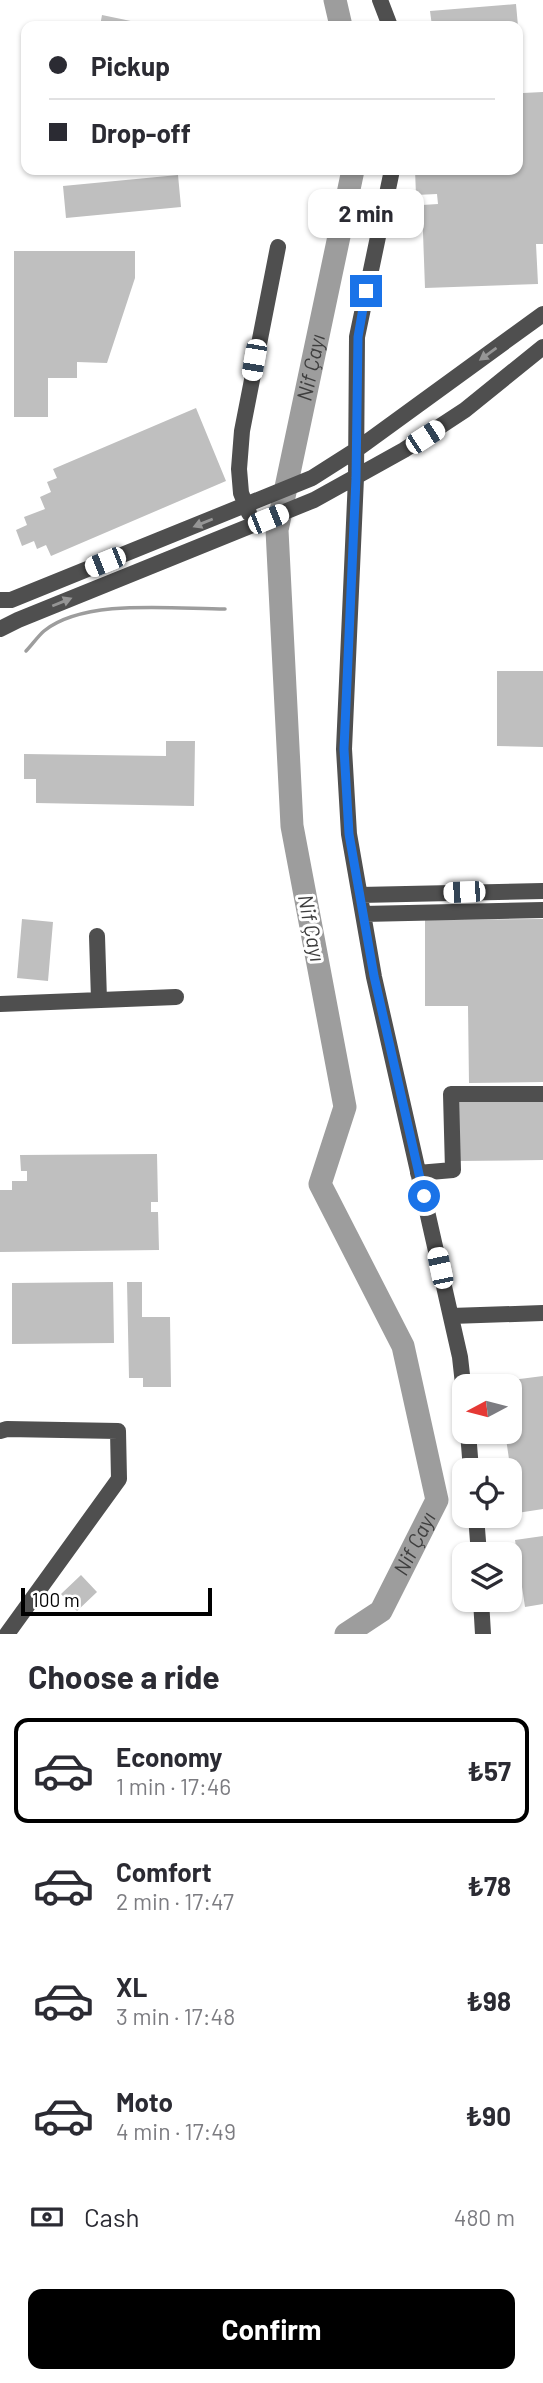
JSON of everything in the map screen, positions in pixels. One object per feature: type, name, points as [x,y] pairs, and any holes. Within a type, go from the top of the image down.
[{"type":"street","points":[[380,0],[388,21]]},
{"type":"street","points":[[391,175],[358,337],[356,478],[344,749],[349,834],[374,976],[462,1374]]},
{"type":"street","points":[[260,522],[246,505],[241,493],[239,470],[242,431],[278,247]]},
{"type":"street","points":[[0,600],[11,600],[312,478],[356,450],[543,314]]},
{"type":"street","points":[[0,607],[0,630],[314,500],[356,478],[465,410],[543,347]]},
{"type":"street","points":[[360,895],[543,891]]},
{"type":"street","points":[[363,914],[543,910]]},
{"type":"street","points":[[97,936],[99,1000]]},
{"type":"street","points":[[0,1004],[176,997]]},
{"type":"street","points":[[418,1173],[453,1170],[451,1094],[543,1094]]},
{"type":"street","points":[[451,1315],[543,1313]]},
{"type":"street","points":[[0,1431],[118,1431],[119,1479],[7,1634]]},
{"type":"street","points":[[482,1612],[483,1634]]},
{"type":"building","points":[[516,4],[518,21],[431,21],[430,11]]},
{"type":"building","points":[[102,15],[131,21],[101,21]]},
{"type":"building","points":[[543,92],[543,244],[536,244],[538,284],[425,288],[422,205],[438,204],[437,194],[416,195],[415,175],[523,175],[523,93]]},
{"type":"building","points":[[178,175],[181,207],[66,218],[63,186]]},
{"type":"building","points":[[14,251],[135,251],[135,278],[107,363],[77,362],[77,378],[48,378],[48,417],[14,417]]},
{"type":"building","points":[[196,408],[226,481],[51,556],[46,545],[37,549],[34,541],[22,546],[16,530],[27,525],[24,517],[45,509],[40,497],[51,492],[47,482],[57,478],[53,469]]},
{"type":"building","points":[[497,671],[543,671],[543,747],[497,746]]},
{"type":"building","points":[[166,741],[195,741],[194,806],[36,803],[36,779],[24,779],[24,754],[166,756]]},
{"type":"building","points":[[22,919],[53,922],[48,981],[17,978]]},
{"type":"building","points":[[543,919],[543,1082],[469,1083],[468,1006],[425,1006],[425,920]]},
{"type":"building","points":[[543,1100],[543,1160],[457,1161],[456,1101]]},
{"type":"building","points":[[157,1154],[158,1202],[151,1202],[151,1212],[158,1212],[159,1250],[0,1252],[0,1190],[12,1190],[12,1181],[27,1181],[27,1171],[21,1171],[20,1155]]},
{"type":"building","points":[[113,1282],[114,1343],[12,1344],[12,1283]]},
{"type":"building","points":[[127,1282],[142,1282],[142,1317],[170,1317],[171,1387],[143,1387],[143,1378],[129,1378]]},
{"type":"building","points":[[543,1376],[543,1509],[522,1512],[522,1458],[509,1458],[507,1444],[522,1444],[522,1379]]},
{"type":"building","points":[[543,1536],[543,1604],[525,1607],[522,1542],[515,1540]]},
{"type":"building","points":[[81,1575],[97,1592],[77,1611],[61,1594]]},
{"type":"waterway","name":"Nif Çayı","points":[[335,0],[340,21]]},
{"type":"waterway","name":"Nif Çayı","points":[[346,1634],[381,1611],[437,1500],[403,1346],[320,1184],[345,1107],[292,826],[277,530],[352,175]]},
{"type":"waterway","points":[[26,651],[44,631],[61,621],[82,614],[156,607],[225,609]]},
{"type":"route","points":[[366,291],[358,337],[356,478],[344,749],[349,834],[374,976],[424,1196]]}]
